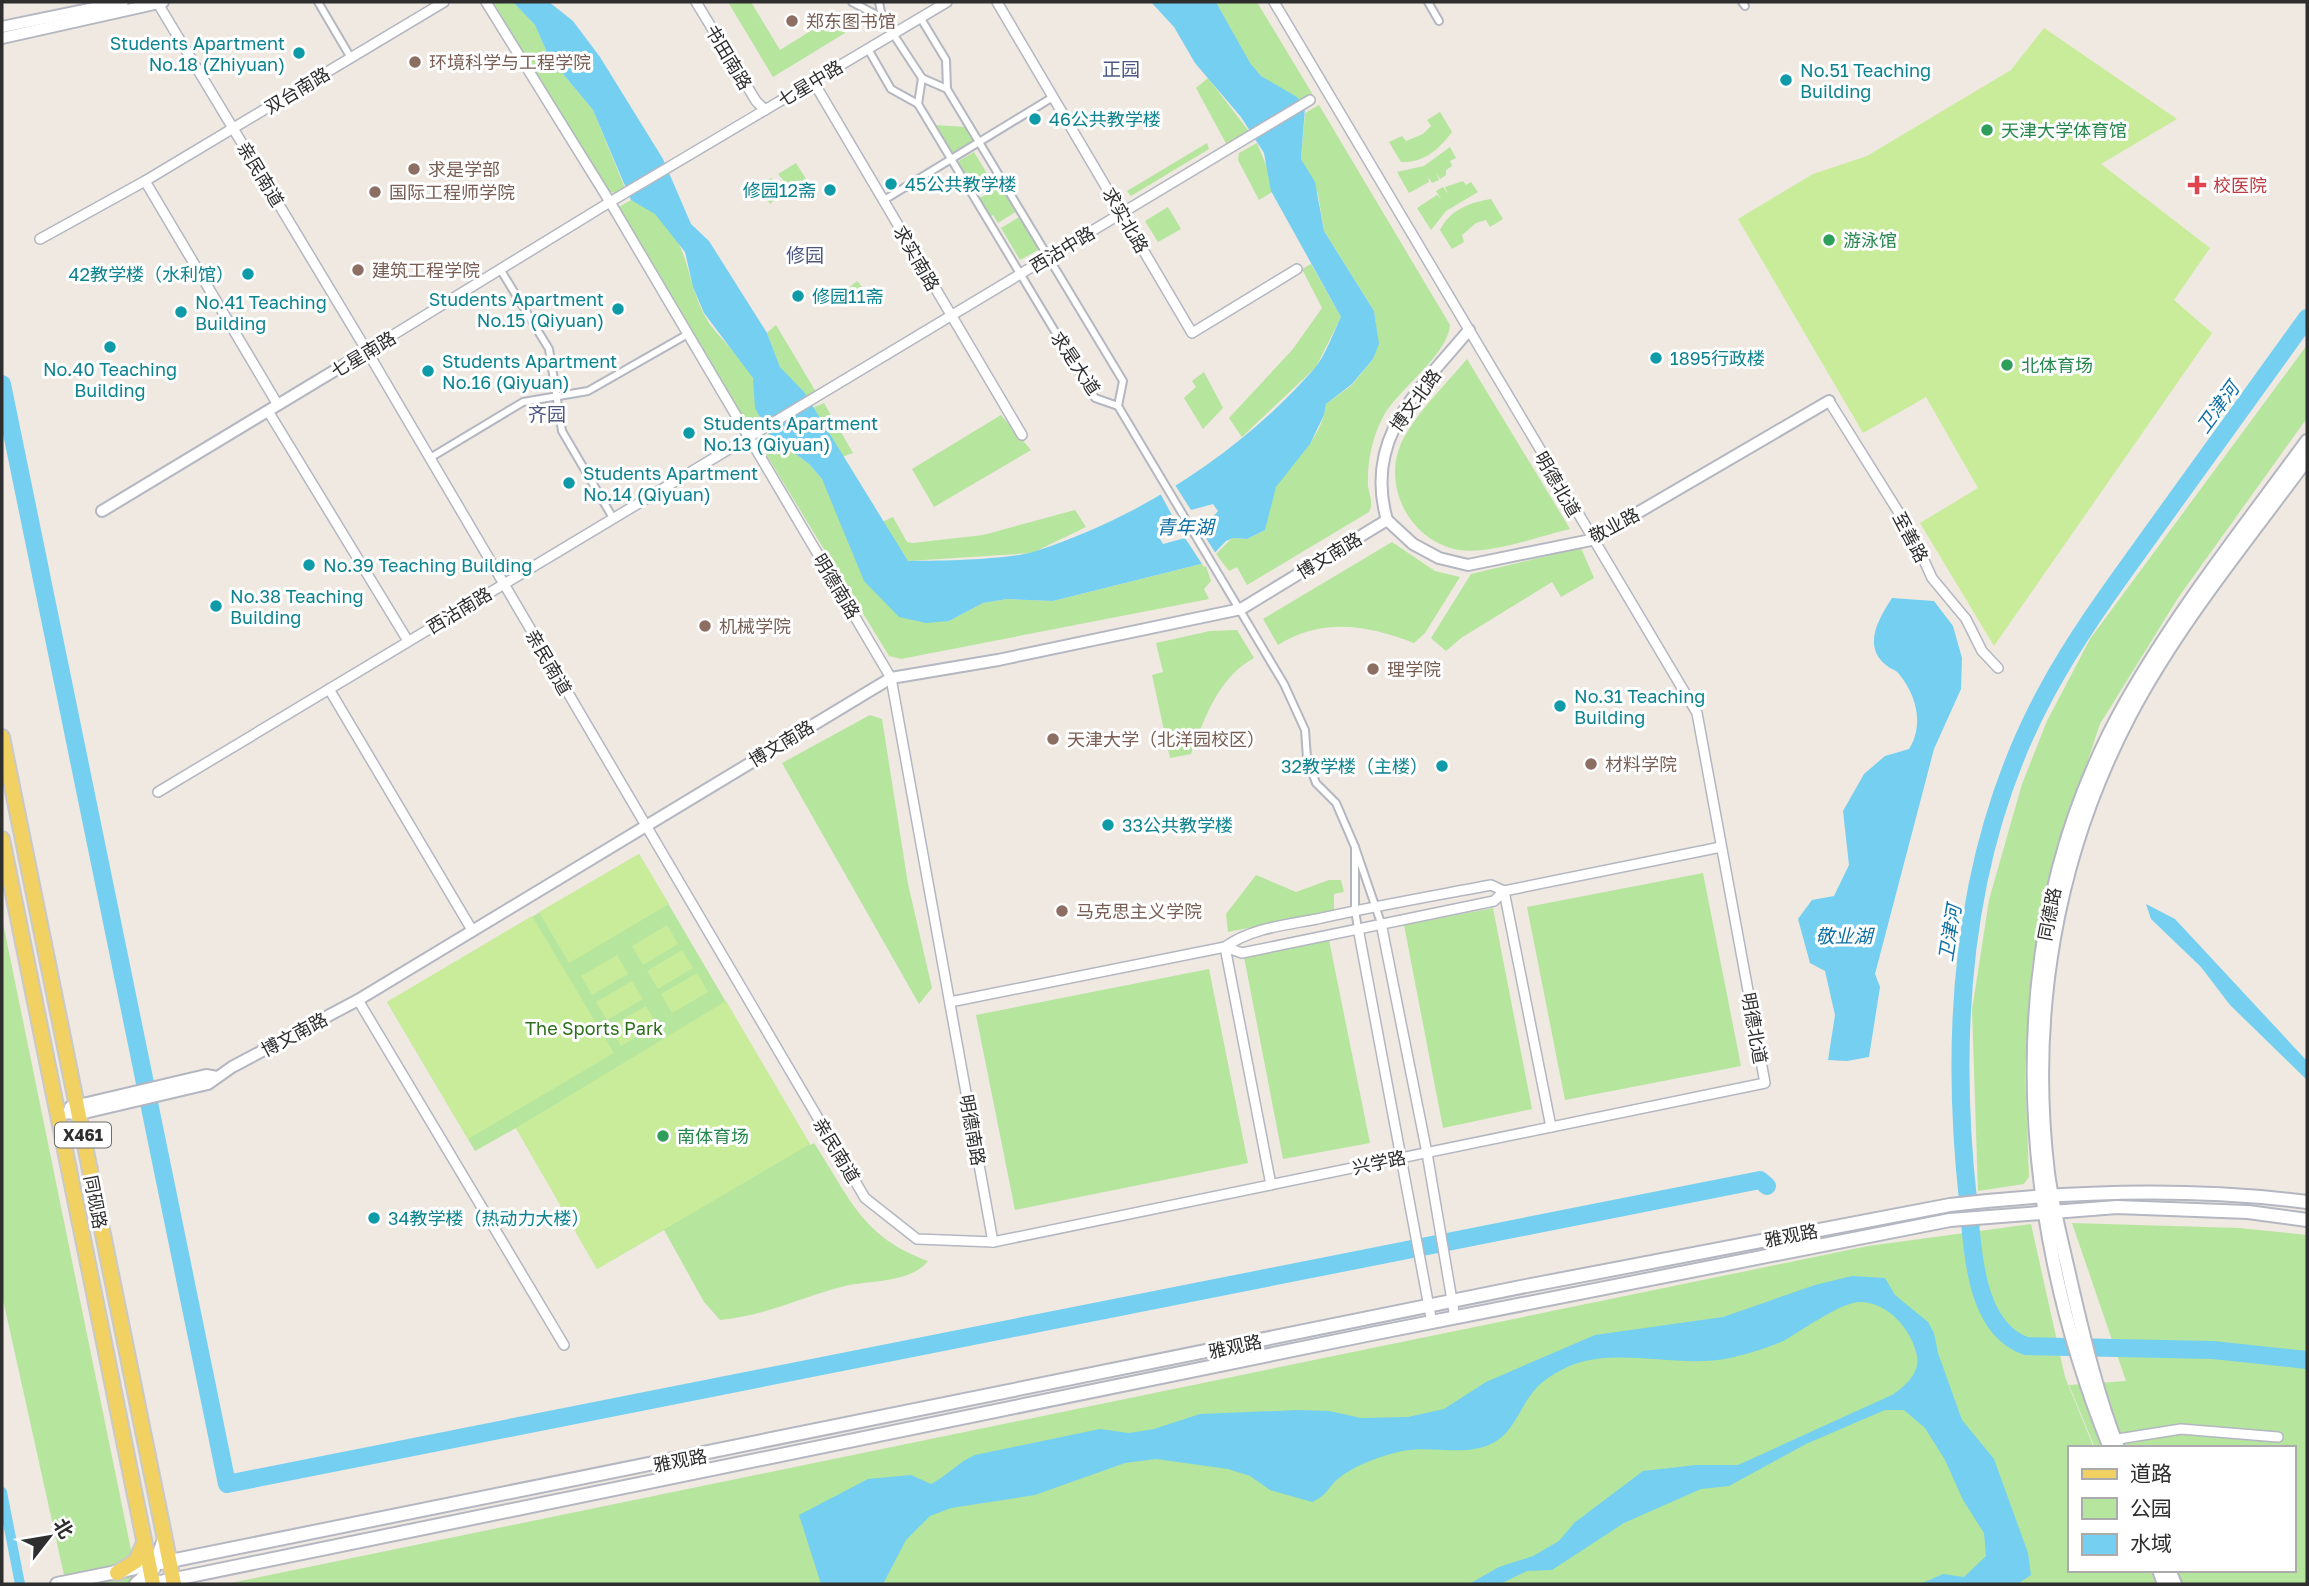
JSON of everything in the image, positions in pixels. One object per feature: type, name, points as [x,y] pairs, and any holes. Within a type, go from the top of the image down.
[{"type":"main road","name":"同德路","points":[[2112,1444],[2089,1377],[2074,1320],[2049,1211],[2032,1106],[2033,1033],[2041,954],[2067,840],[2095,765],[2132,691],[2173,626],[2307,441]]},
{"type":"main road","name":"同德路","points":[[2046,1195],[2042,1087],[2046,994],[2057,914],[2080,831],[2108,761],[2151,679],[2307,459]]},
{"type":"main road","name":"同砚路","points":[[2,737],[164,1534],[155,1574]]},
{"type":"main road","name":"同砚路","points":[[2,839],[144,1538],[155,1574]]},
{"type":"main road","name":"雅观路","points":[[155,1574],[1452,1301],[1950,1205],[2046,1195],[2126,1192],[2307,1202]]},
{"type":"main road","name":"雅观路","points":[[155,1574],[174,1582],[1455,1318],[1950,1220],[2049,1211],[2182,1209],[2248,1212],[2307,1220]]},
{"type":"main road","points":[[117,1573],[140,1557],[144,1538]]},
{"type":"main road","points":[[57,1584],[117,1573],[155,1574]]},
{"type":"main road","name":"同砚路","points":[[155,1574],[174,1582]]},
{"type":"main road","points":[[136,1584],[155,1574]]},
{"type":"street","points":[[2,27],[123,2]]},
{"type":"street","points":[[318,2],[351,58]]},
{"type":"street","name":"双台南路","points":[[40,239],[145,181],[444,2]]},
{"type":"street","name":"明德南路","points":[[486,2],[610,202],[891,678],[993,1242]]},
{"type":"street","name":"书田南路","points":[[696,2],[756,101],[765,110]]},
{"type":"street","points":[[852,2],[884,19]]},
{"type":"street","points":[[879,2],[884,19],[922,78],[947,89],[946,60],[920,18]]},
{"type":"street","name":"七星中路","points":[[622,195],[947,2]]},
{"type":"street","name":"求实北路","points":[[997,2],[1192,333],[1297,269]]},
{"type":"street","name":"明德北道","points":[[1274,2],[1591,540],[1697,713],[1765,1083]]},
{"type":"street","points":[[1428,2],[1440,21]]},
{"type":"street","points":[[2,38],[159,3]]},
{"type":"street","name":"亲民南道","points":[[159,3],[865,1198],[917,1239],[993,1242]]},
{"type":"street","points":[[868,49],[891,89],[918,104],[922,78]]},
{"type":"street","name":"求实南路","points":[[813,81],[1023,435]]},
{"type":"street","name":"求是大道","points":[[918,104],[1095,398],[1118,406],[1123,381],[947,89]]},
{"type":"street","points":[[884,201],[1053,97]]},
{"type":"street","name":"西沽中路","points":[[762,430],[1310,100]]},
{"type":"street","points":[[145,181],[408,641]]},
{"type":"street","name":"七星南路","points":[[102,510],[622,195]]},
{"type":"street","points":[[500,269],[549,349],[562,431],[613,518]]},
{"type":"street","name":"博文北路","points":[[1387,520],[1381,499],[1380,477],[1383,450],[1393,425],[1469,330]]},
{"type":"street","points":[[430,458],[523,402],[587,391],[688,334]]},
{"type":"street","name":"敬业路","points":[[1387,520],[1413,544],[1439,558],[1468,565],[1591,540],[1829,401]]},
{"type":"street","name":"至善路","points":[[1829,401],[1911,533],[1932,578],[1965,619],[1982,651],[1997,668]]},
{"type":"street","points":[[1118,406],[1215,564],[1284,684],[1306,730],[1307,758],[1316,783],[1336,803],[1355,848],[1381,923],[1427,1153],[1435,1214],[1455,1318]]},
{"type":"street","name":"西沽南路","points":[[158,792],[762,430]]},
{"type":"street","name":"博文南路","points":[[58,1113],[172,1088],[208,1084],[358,1000],[891,678],[998,660],[1241,609],[1387,520]]},
{"type":"street","points":[[330,689],[472,930]]},
{"type":"street","points":[[1225,947],[1241,953],[1494,901],[1504,891],[1721,847]]},
{"type":"street","points":[[1355,848],[1355,911],[1432,1323]]},
{"type":"street","points":[[950,1002],[1225,947],[1238,937],[1376,906],[1491,885],[1504,891]]},
{"type":"street","points":[[1504,891],[1551,1127]]},
{"type":"street","points":[[1225,947],[1271,1185]]},
{"type":"street","points":[[358,1000],[565,1345]]},
{"type":"street","name":"兴学路","points":[[993,1242],[1765,1083]]},
{"type":"street","points":[[2112,1444],[2181,1429],[2278,1437]]},
{"type":"green space","points":[[493,2],[513,2],[535,25],[549,57],[593,110],[625,188],[614,193],[608,191]]},
{"type":"green space","points":[[728,2],[751,2],[780,50],[843,11],[845,33],[773,77]]},
{"type":"green space","points":[[1216,2],[1257,2],[1313,95],[1301,102],[1261,76],[1249,63]]},
{"type":"green space","name":"北体育场","points":[[2044,28],[2177,119],[2101,164],[2210,248],[2174,300],[2212,333],[1994,646],[1920,523],[1978,488],[1926,397],[1863,433],[1738,219],[1813,174],[1867,156],[2011,70]]},
{"type":"green space","points":[[1208,78],[1251,134],[1228,147],[1196,88]]},
{"type":"green space","points":[[1319,105],[1450,325],[1441,348],[1390,407],[1379,425],[1369,459],[1369,512],[1247,585],[1237,567],[1229,571],[1216,554],[1232,538],[1247,539],[1265,530],[1276,487],[1312,440],[1323,418],[1326,404],[1352,385],[1373,359],[1378,341],[1374,311],[1324,231],[1318,194],[1301,159],[1305,113]]},
{"type":"green space","points":[[1440,112],[1452,132],[1424,158],[1401,162],[1389,142],[1402,136],[1406,141],[1423,134],[1431,126],[1427,120]]},
{"type":"green space","points":[[934,125],[967,127],[975,141],[951,154]]},
{"type":"green space","points":[[1207,143],[1209,149],[1131,196],[1127,191]]},
{"type":"green space","points":[[1257,143],[1271,177],[1272,192],[1259,200],[1238,160],[1239,153]]},
{"type":"green space","points":[[1450,147],[1456,158],[1450,161],[1452,166],[1446,170],[1446,175],[1440,179],[1436,172],[1439,180],[1432,183],[1428,177],[1429,182],[1409,193],[1397,172],[1424,166]]},
{"type":"green space","points":[[974,152],[992,182],[975,193],[957,162]]},
{"type":"green space","points":[[796,163],[808,182],[801,186],[797,180],[789,187],[778,174]]},
{"type":"green space","points":[[771,178],[785,191],[770,204],[759,185]]},
{"type":"green space","points":[[1463,181],[1466,185],[1471,182],[1478,192],[1446,211],[1431,230],[1417,208],[1437,195],[1441,199],[1436,191],[1443,187],[1448,194],[1445,187]]},
{"type":"green space","points":[[996,189],[1000,195],[1006,191],[1017,211],[998,223],[993,215],[989,217],[978,199]]},
{"type":"green space","points":[[1491,199],[1503,219],[1490,227],[1486,220],[1476,223],[1462,235],[1464,242],[1452,249],[1440,230],[1444,223],[1461,208]]},
{"type":"green space","points":[[631,200],[652,211],[676,238],[700,306],[709,323],[750,372],[763,425],[751,433],[617,208]]},
{"type":"green space","points":[[1168,207],[1181,229],[1158,242],[1145,221]]},
{"type":"green space","points":[[1021,216],[1040,249],[1020,260],[1001,228]]},
{"type":"green space","points":[[1311,264],[1341,317],[1316,367],[1242,437],[1229,418],[1293,349],[1322,308],[1302,269]]},
{"type":"green space","points":[[857,281],[872,298],[857,304],[845,291]]},
{"type":"green space","points":[[776,325],[816,392],[806,397],[780,367],[767,333]]},
{"type":"green space","points":[[2307,345],[2307,418],[2178,598],[2100,724],[2062,838],[2032,966],[2025,1071],[2029,1177],[2024,1184],[1978,1191],[1972,1010],[1989,900],[2022,784],[2047,721],[2090,639]]},
{"type":"green space","points":[[1467,359],[1570,529],[1485,550],[1459,550],[1441,544],[1425,534],[1402,506],[1395,470],[1398,452],[1419,414]]},
{"type":"green space","points":[[1204,372],[1223,408],[1203,429],[1184,398],[1196,387],[1192,381]]},
{"type":"green space","points":[[824,403],[853,453],[842,457],[812,408]]},
{"type":"green space","points":[[1001,415],[1031,450],[934,507],[912,469]]},
{"type":"green space","points":[[769,434],[809,464],[822,479],[835,505],[949,621],[983,603],[1007,599],[1053,601],[1205,563],[1211,581],[1204,589],[1209,599],[901,659],[889,656],[758,441]]},
{"type":"green space","points":[[1075,510],[1086,527],[1032,553],[908,561],[882,522],[893,517],[907,542],[913,543],[983,535]]},
{"type":"green space","points":[[1392,542],[1435,571],[1460,577],[1425,633],[1414,643],[1362,628],[1328,627],[1311,630],[1278,645],[1263,619]]},
{"type":"green space","points":[[1581,548],[1594,578],[1561,597],[1552,582],[1461,638],[1446,651],[1431,638],[1471,574]]},
{"type":"green space","points":[[1237,630],[1254,658],[1242,666],[1222,687],[1191,754],[1170,758],[1152,675],[1163,672],[1156,643],[1210,631]]},
{"type":"green space","points":[[870,715],[882,719],[908,884],[932,988],[919,1004],[782,763]]},
{"type":"green space","name":"The Sports Park","points":[[639,854],[810,1145],[814,1143],[848,1198],[872,1228],[887,1240],[928,1261],[920,1268],[899,1277],[841,1287],[767,1311],[720,1320],[704,1302],[664,1230],[597,1269],[516,1128],[475,1151],[387,1002]]},
{"type":"green space","points":[[639,854],[669,904],[569,963],[539,912]]},
{"type":"green space","points":[[1703,873],[1741,1066],[1565,1100],[1527,907]]},
{"type":"green space","points":[[1256,875],[1296,892],[1329,880],[1341,880],[1344,892],[1334,894],[1334,911],[1228,932],[1226,914]]},
{"type":"green space","points":[[1493,908],[1532,1109],[1443,1128],[1404,925]]},
{"type":"green space","points":[[532,916],[614,1053],[468,1139],[387,1002]]},
{"type":"green space","points":[[2,918],[138,1584],[66,1584],[2,1295]]},
{"type":"green space","points":[[667,925],[678,944],[643,965],[632,946]]},
{"type":"green space","points":[[1329,940],[1370,1143],[1283,1159],[1244,957]]},
{"type":"green space","points":[[682,950],[693,968],[658,989],[647,971]]},
{"type":"green space","points":[[617,955],[628,974],[592,995],[581,976]]},
{"type":"green space","points":[[1209,969],[1248,1163],[1015,1210],[976,1015]]},
{"type":"green space","points":[[697,973],[708,992],[672,1013],[661,994]]},
{"type":"green space","points":[[632,981],[643,999],[607,1020],[596,1002]]},
{"type":"green space","name":"南体育场","points":[[726,1001],[810,1144],[597,1269],[516,1128]]},
{"type":"green space","points":[[646,1006],[657,1025],[621,1046],[610,1027]]},
{"type":"green space","points":[[2072,1223],[2239,1228],[2307,1235],[2307,1584],[226,1584],[1868,1246],[2031,1224],[2065,1377],[2093,1446],[2068,1446],[2068,1572],[2295,1572],[2295,1446],[2094,1446],[2069,1385],[2126,1381]]},
{"type":"water","name":"青年湖","points":[[513,2],[549,2],[573,21],[600,57],[663,159],[691,224],[709,241],[767,333],[780,367],[804,392],[908,561],[974,559],[1036,551],[1075,537],[1151,500],[1222,454],[1255,428],[1314,369],[1326,351],[1341,317],[1271,191],[1264,153],[1241,117],[1195,63],[1174,27],[1151,2],[1216,2],[1250,63],[1261,76],[1297,97],[1305,108],[1301,159],[1315,182],[1324,231],[1374,311],[1379,344],[1373,359],[1352,384],[1326,404],[1324,415],[1310,444],[1276,487],[1265,530],[1247,539],[1233,538],[1226,541],[1205,563],[1053,601],[1007,599],[983,603],[949,621],[926,623],[899,617],[864,581],[822,479],[809,464],[769,434],[755,408],[753,378],[704,313],[693,287],[685,252],[655,214],[631,200],[593,110],[549,57],[535,25]]},
{"type":"water","name":"敬业湖","points":[[1892,598],[1934,601],[1953,626],[1962,658],[1961,689],[1934,749],[1875,974],[1880,987],[1869,1057],[1847,1061],[1828,1060],[1835,1015],[1825,971],[1810,963],[1798,919],[1812,900],[1834,896],[1849,865],[1843,811],[1864,774],[1885,756],[1909,749],[1914,740],[1917,721],[1914,701],[1899,674],[1886,665],[1875,649],[1878,623]]},
{"type":"water","points":[[2146,904],[2175,919],[2307,1061],[2307,1080],[2230,1005],[2201,967],[2151,919]]},
{"type":"water","points":[[1852,1276],[1885,1278],[1895,1295],[1928,1322],[1934,1333],[1938,1353],[1962,1420],[1994,1459],[2028,1553],[2031,1575],[2019,1583],[1920,1584],[1943,1574],[1964,1577],[1986,1556],[1984,1533],[1963,1500],[1945,1460],[1925,1428],[1904,1410],[1885,1410],[1806,1444],[1729,1486],[1701,1489],[1624,1523],[1552,1570],[1527,1571],[1500,1584],[1469,1584],[1499,1567],[1533,1556],[1559,1541],[1574,1523],[1643,1471],[1696,1465],[1738,1465],[1894,1394],[1914,1373],[1917,1356],[1914,1346],[1904,1327],[1889,1312],[1870,1303],[1860,1302],[1833,1311],[1779,1343],[1730,1358],[1691,1361],[1610,1358],[1572,1365],[1538,1386],[1509,1429],[1491,1444],[1469,1450],[1413,1450],[1386,1456],[1345,1473],[1321,1497],[1312,1502],[1270,1490],[1250,1476],[1228,1469],[1156,1459],[1125,1463],[1035,1495],[951,1508],[930,1516],[906,1540],[883,1584],[821,1584],[799,1515],[868,1479],[911,1475],[931,1484],[975,1455],[1100,1429],[1129,1433],[1154,1429],[1200,1414],[1298,1410],[1329,1411],[1361,1418],[1408,1417],[1444,1409],[1486,1382],[1595,1335],[1723,1317],[1815,1285]]},
{"type":"pier","points":[[1185,475],[1186,478],[1175,485],[1191,510],[1213,504],[1218,511],[1201,530],[1218,557],[1204,567],[1185,538],[1163,544],[1159,537],[1174,519],[1160,493],[1148,496]]},
{"type":"waterway","name":"卫津河","points":[[2307,318],[2087,625],[2047,691],[2018,751],[1996,812],[1968,939],[1960,1069],[1962,1135],[1975,1262],[1986,1304],[1995,1322],[2008,1336],[2026,1346],[2213,1350],[2307,1360]]},
{"type":"waterway","points":[[2,384],[227,1484],[1760,1180],[1767,1186]]},
{"type":"waterway","points":[[2,1492],[20,1584]]},
{"type":"place","name":"郑东图书馆","points":[[792,21]]},
{"type":"place","name":"Students Apartment No.18 (Zhiyuan)","points":[[299,53]]},
{"type":"place","name":"环境科学与工程学院","points":[[415,62]]},
{"type":"place","name":"No.51 Teaching Building","points":[[1786,80]]},
{"type":"place","name":"46公共教学楼","points":[[1035,119]]},
{"type":"place","name":"天津大学体育馆","points":[[1987,130]]},
{"type":"place","name":"求是学部","points":[[414,169]]},
{"type":"place","name":"45公共教学楼","points":[[891,184]]},
{"type":"place","name":"校医院","points":[[2197,185]]},
{"type":"place","name":"修园12斋","points":[[830,190]]},
{"type":"place","name":"国际工程师学院","points":[[375,192]]},
{"type":"place","name":"游泳馆","points":[[1829,240]]},
{"type":"place","name":"建筑工程学院","points":[[358,270]]},
{"type":"place","name":"42教学楼（水利馆）","points":[[248,274]]},
{"type":"place","name":"修园11斋","points":[[798,296]]},
{"type":"place","name":"Students Apartment No.15 (Qiyuan)","points":[[618,309]]},
{"type":"place","name":"No.41 Teaching Building","points":[[181,312]]},
{"type":"place","name":"No.40 Teaching Building","points":[[110,347]]},
{"type":"place","name":"1895行政楼","points":[[1656,358]]},
{"type":"place","name":"北体育场","points":[[2007,365]]},
{"type":"place","name":"Students Apartment No.16 (Qiyuan)","points":[[428,371]]},
{"type":"place","name":"Students Apartment No.13 (Qiyuan)","points":[[689,433]]},
{"type":"place","name":"Students Apartment No.14 (Qiyuan)","points":[[569,483]]},
{"type":"place","name":"No.39 Teaching Building","points":[[309,565]]},
{"type":"place","name":"No.38 Teaching Building","points":[[216,606]]},
{"type":"place","name":"机械学院","points":[[705,626]]},
{"type":"place","name":"理学院","points":[[1373,669]]},
{"type":"place","name":"No.31 Teaching Building","points":[[1560,706]]},
{"type":"place","name":"天津大学（北洋园校区）","points":[[1053,739]]},
{"type":"place","name":"材料学院","points":[[1591,764]]},
{"type":"place","name":"32教学楼（主楼）","points":[[1442,766]]},
{"type":"place","name":"33公共教学楼","points":[[1108,825]]},
{"type":"place","name":"马克思主义学院","points":[[1062,911]]},
{"type":"place","name":"南体育场","points":[[663,1136]]},
{"type":"place","name":"34教学楼（热动力大楼）","points":[[374,1218]]},
{"type":"district","name":"正园","points":[[1121,68]]},
{"type":"district","name":"修园","points":[[805,254]]},
{"type":"district","name":"齐园","points":[[547,413]]}]
